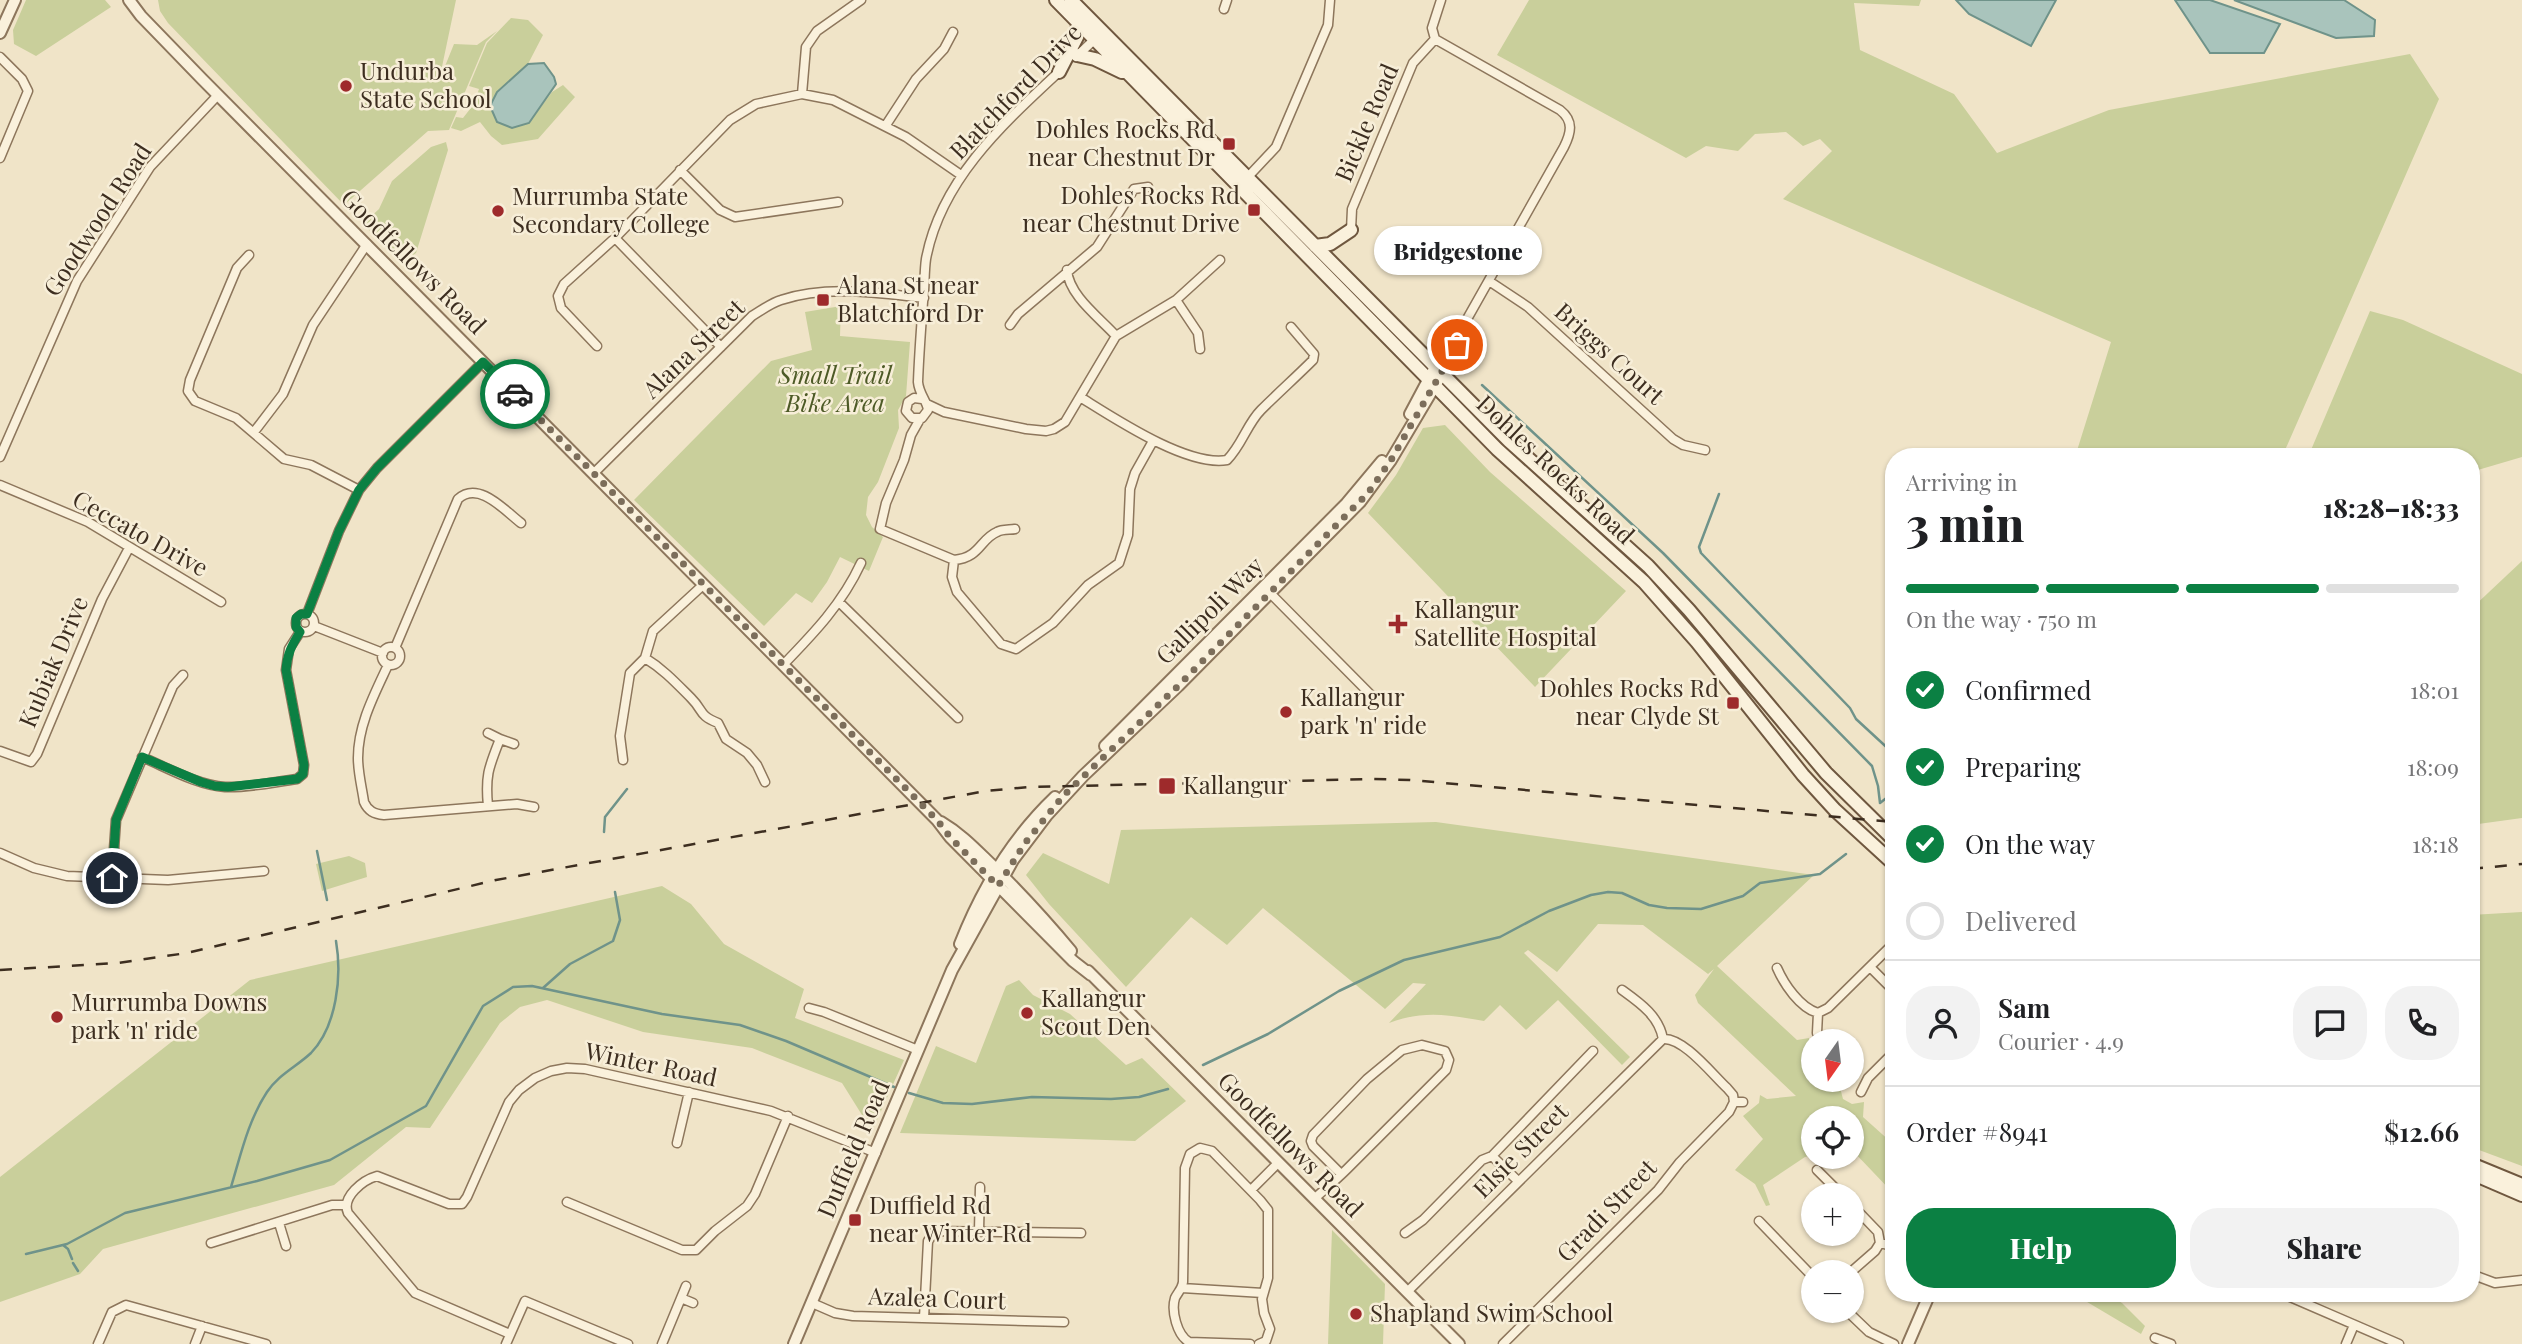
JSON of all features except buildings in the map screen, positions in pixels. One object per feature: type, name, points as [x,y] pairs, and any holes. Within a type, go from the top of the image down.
[{"type":"main road","name":"Dohles Rocks Road","points":[[1056,0],[1078,22],[1098,35],[1243,182],[1508,460],[1644,582],[1697,642],[1797,768],[1835,810],[1885,856]]},
{"type":"main road","name":"Dohles Rocks Road","points":[[1071,0],[1135,79],[1315,246],[1528,459],[1655,574],[1689,610],[1826,773],[1885,831]]},
{"type":"main road","points":[[1059,72],[1077,37],[1078,22]]},
{"type":"main road","points":[[1077,55],[1095,59],[1135,79]]},
{"type":"main road","points":[[1315,246],[1331,244],[1352,230]]},
{"type":"main road","points":[[2480,1168],[2522,1185]]},
{"type":"main road","points":[[2480,1177],[2522,1195]]},
{"type":"street","points":[[0,33],[15,0]]},
{"type":"street","name":"Goodfellows Road","points":[[129,0],[141,16],[218,95],[937,820],[950,837],[1050,925],[1091,975],[1459,1344]]},
{"type":"street","points":[[802,94],[806,47],[817,31],[861,0]]},
{"type":"street","points":[[1243,182],[1276,147],[1328,25],[1330,0]]},
{"type":"street","points":[[1439,371],[1457,345],[1462,328],[1570,133],[1570,124],[1560,110],[1436,39],[1432,28],[1441,0]]},
{"type":"street","points":[[886,125],[916,79],[944,49],[953,32]]},
{"type":"street","name":"Blatchford Drive","points":[[910,417],[906,409],[918,382],[925,271],[933,233],[942,209],[961,175],[987,144],[1098,35]]},
{"type":"street","name":"Bickle Road","points":[[1352,230],[1352,209],[1412,66],[1436,39]]},
{"type":"street","points":[[0,57],[26,84],[28,91],[0,158]]},
{"type":"street","points":[[597,345],[561,308],[558,296],[564,284],[615,238],[730,120],[744,110],[757,104],[802,94],[833,100],[906,136],[961,175]]},
{"type":"street","name":"Goodwood Road","points":[[0,457],[77,281],[150,167],[218,95]]},
{"type":"street","points":[[680,170],[720,210],[735,217],[838,202]]},
{"type":"street","points":[[1010,325],[1018,314],[1067,270],[1097,247],[1134,189],[1148,187]]},
{"type":"street","points":[[615,238],[721,347]]},
{"type":"street","points":[[254,432],[283,394],[313,325],[367,244]]},
{"type":"street","points":[[249,255],[237,268],[190,380],[188,391],[195,401],[231,416],[254,432],[284,459],[312,465],[359,490]]},
{"type":"street","points":[[911,399],[924,401],[944,412],[1026,429],[1054,429],[1065,422],[1116,336],[1176,300],[1220,260]]},
{"type":"street","points":[[1067,270],[1073,290],[1116,336]]},
{"type":"street","name":"Briggs Court","points":[[1489,281],[1522,302],[1673,439],[1705,450]]},
{"type":"street","name":"Alana Street","points":[[594,473],[752,316],[780,300],[814,293],[867,291],[924,298]]},
{"type":"street","points":[[1176,300],[1198,333],[1200,349]]},
{"type":"street","points":[[1080,397],[1153,441],[1211,460],[1227,460],[1237,450],[1260,411],[1313,360],[1314,354],[1291,327]]},
{"type":"street","points":[[307,614],[339,531],[359,490],[377,468],[483,362]]},
{"type":"street","name":"Gallipoli Way","points":[[997,877],[1064,795],[1267,590],[1375,471],[1439,371]]},
{"type":"street","name":"Blatchford Drive","points":[[918,382],[924,401]]},
{"type":"street","points":[[924,401],[923,417],[911,435],[886,503],[880,529],[954,561],[976,553],[997,532],[1015,529]]},
{"type":"street","points":[[911,435],[910,417],[944,412]]},
{"type":"street","points":[[954,561],[952,577],[957,592],[1001,644],[1016,649],[1025,644],[1054,623],[1088,585],[1119,563],[1128,534],[1130,489],[1135,473],[1153,441]]},
{"type":"street","name":"Ceccato Drive","points":[[0,485],[88,522],[221,602]]},
{"type":"street","points":[[395,648],[458,499],[465,493],[483,495],[494,500],[521,523]]},
{"type":"street","name":"Kubiak Drive","points":[[0,751],[31,762],[37,754],[102,599],[129,548]]},
{"type":"street","points":[[783,665],[849,589],[861,563]]},
{"type":"street","points":[[623,760],[620,736],[628,679],[634,667],[646,657],[653,631],[703,584]]},
{"type":"street","points":[[1267,590],[1373,697]]},
{"type":"street","points":[[839,602],[958,718]]},
{"type":"street","points":[[307,614],[313,620],[314,626]]},
{"type":"street","points":[[300,632],[295,621],[298,616],[307,614]]},
{"type":"street","points":[[300,632],[308,632],[314,626]]},
{"type":"street","points":[[314,626],[383,653]]},
{"type":"street","points":[[142,757],[215,786],[228,787],[297,779],[303,774],[304,765],[286,670],[289,649],[300,632]]},
{"type":"street","points":[[388,648],[395,648],[399,652],[399,660],[388,665],[382,659],[383,653],[388,648]]},
{"type":"street","points":[[646,657],[673,679],[695,702],[704,717],[718,723],[726,739],[747,753],[757,765],[765,782]]},
{"type":"street","points":[[388,665],[364,718],[360,737],[358,760],[367,808],[374,814],[384,815],[517,804],[534,807]]},
{"type":"street","points":[[112,878],[116,820],[173,686],[183,674]]},
{"type":"street","points":[[488,733],[514,744]]},
{"type":"street","points":[[488,806],[486,778],[500,739]]},
{"type":"street","points":[[0,853],[34,868],[67,876],[168,880],[264,871]]},
{"type":"street","name":"Duffield Road","points":[[794,1344],[952,970],[997,877]]},
{"type":"street","points":[[1818,1013],[1828,1008],[1885,952]]},
{"type":"street","points":[[1870,967],[1885,982]]},
{"type":"street","points":[[1777,968],[1787,987],[1807,1008],[1818,1013]]},
{"type":"street","points":[[1622,990],[1655,1018],[1663,1038]]},
{"type":"street","points":[[809,1008],[918,1050]]},
{"type":"street","points":[[1818,1013],[1818,1029]]},
{"type":"street","name":"Gradi Street","points":[[1503,1344],[1658,1190],[1739,1102],[1681,1044],[1670,1038],[1663,1038]]},
{"type":"street","name":"Elsie Street","points":[[1406,1292],[1663,1038]]},
{"type":"street","points":[[1314,1199],[1342,1174],[1446,1070],[1449,1060],[1444,1051],[1422,1045],[1402,1050],[1367,1079],[1313,1135],[1313,1146],[1342,1174]]},
{"type":"street","points":[[1405,1233],[1423,1220],[1482,1160],[1492,1156],[1593,1051]]},
{"type":"street","points":[[1864,1086],[1885,1061]]},
{"type":"street","name":"Winter Road","points":[[345,1205],[348,1197],[370,1178],[377,1176],[449,1204],[462,1204],[509,1102],[535,1078],[567,1068],[585,1069],[788,1116],[876,1153]]},
{"type":"street","points":[[677,1143],[689,1092]]},
{"type":"street","points":[[567,1202],[682,1250],[696,1251],[715,1231],[747,1206],[755,1194],[788,1116]]},
{"type":"street","points":[[1250,1344],[1192,1343],[1184,1339],[1174,1310],[1175,1298],[1182,1288],[1185,1252],[1185,1168],[1190,1154],[1200,1148],[1208,1149],[1251,1189],[1269,1214],[1268,1278],[1263,1293],[1263,1310],[1270,1332],[1266,1341],[1259,1344]]},
{"type":"street","points":[[1492,1156],[1518,1181]]},
{"type":"street","points":[[1251,1189],[1278,1164]]},
{"type":"street","points":[[1817,1170],[1830,1183]]},
{"type":"street","points":[[979,1231],[980,1187]]},
{"type":"street","points":[[211,1243],[332,1205],[345,1205],[348,1213],[415,1293],[510,1334]]},
{"type":"street","points":[[1864,1217],[1878,1232],[1880,1243],[1864,1261]]},
{"type":"street","points":[[1759,1221],[1801,1265]]},
{"type":"street","points":[[279,1223],[286,1246]]},
{"type":"street","points":[[924,1318],[928,1241],[935,1231],[1081,1233]]},
{"type":"street","points":[[1880,1243],[1885,1244]]},
{"type":"street","points":[[2480,1277],[2495,1283],[2522,1280]]},
{"type":"street","points":[[662,1344],[686,1286]]},
{"type":"street","points":[[1182,1288],[1263,1293]]},
{"type":"street","points":[[681,1298],[693,1303]]},
{"type":"street","points":[[506,1344],[525,1301],[628,1344]]},
{"type":"street","points":[[1908,1344],[1926,1302]]},
{"type":"street","points":[[2302,1302],[2399,1344]]},
{"type":"street","name":"Azalea Court","points":[[812,1303],[835,1313],[853,1316],[1064,1322]]},
{"type":"street","points":[[98,1344],[112,1312],[121,1306],[132,1306],[266,1344]]},
{"type":"street","points":[[1860,1323],[1869,1332],[1894,1344]]},
{"type":"street","points":[[2346,1344],[2354,1325]]},
{"type":"street","points":[[195,1344],[202,1326]]},
{"type":"street","points":[[2155,1338],[2171,1344]]},
{"type":"green space","points":[[26,0],[105,0],[111,7],[36,56],[14,44],[13,30]]},
{"type":"green space","name":"Undurba State School","points":[[158,0],[456,0],[439,81],[454,44],[477,45],[497,31],[486,42],[449,130],[428,131],[344,205],[168,23],[160,11]]},
{"type":"green space","points":[[1529,0],[1921,0],[1919,6],[1854,3],[1860,50],[1954,94],[1997,153],[2109,110],[2410,54],[2439,99],[2286,448],[2078,448],[2111,342],[1783,199],[1832,151],[1820,139],[1803,146],[1786,132],[1755,134],[1738,151],[1706,146],[1686,158],[1497,55]]},
{"type":"green space","points":[[511,18],[528,20],[543,35],[528,64],[497,92],[490,106],[529,123],[552,92],[563,85],[575,97],[538,139],[502,145],[480,122],[461,131],[451,128],[456,117],[463,118],[474,104],[479,89],[469,86],[487,43]]},
{"type":"green space","points":[[446,142],[448,150],[416,253],[410,257],[393,254],[363,224],[379,209],[392,181],[431,147]]},
{"type":"green space","name":"Small Trail Bike Area","points":[[841,306],[840,336],[910,342],[906,396],[898,410],[899,428],[878,482],[868,497],[866,515],[872,527],[883,537],[869,571],[840,557],[812,603],[796,593],[764,626],[634,500],[771,361],[812,350],[805,312]]},
{"type":"green space","points":[[2370,311],[2403,320],[2522,374],[2522,457],[2480,469],[2480,448],[2312,448]]},
{"type":"green space","points":[[1445,425],[1490,472],[1626,591],[1535,687],[1368,513],[1396,475],[1423,428]]},
{"type":"green space","points":[[2522,561],[2522,818],[2480,824],[2480,601]]},
{"type":"green space","points":[[1436,822],[1814,875],[1717,966],[1797,1040],[1801,1039],[1801,1092],[1841,1092],[1843,1099],[1852,1104],[1864,1102],[1864,1106],[1801,1106],[1801,1160],[1763,1185],[1770,1205],[1766,1206],[1755,1184],[1735,1170],[1763,1139],[1743,1116],[1759,1103],[1760,1095],[1767,1099],[1796,1096],[1698,1003],[1695,995],[1714,969],[1708,974],[1643,925],[1598,924],[1557,972],[1528,950],[1524,953],[1630,1057],[1622,1065],[1558,1000],[1526,1030],[1500,1005],[1484,1021],[1425,1015],[1389,1023],[1426,984],[1413,983],[1385,1009],[1263,908],[1227,945],[1191,917],[1126,987],[1049,904],[1026,875],[1043,853],[1109,884],[1121,830]]},
{"type":"green space","points":[[349,856],[365,863],[367,877],[322,891],[316,864]]},
{"type":"green space","points":[[662,886],[691,904],[724,944],[804,989],[795,1018],[904,1060],[872,1131],[842,1083],[752,1048],[643,1032],[547,1000],[520,1007],[500,1023],[430,1128],[406,1127],[334,1185],[103,1249],[80,1274],[0,1302],[0,1177],[250,980]]},
{"type":"green space","points":[[2522,912],[2522,1166],[2480,1150],[2480,914]]},
{"type":"green space","points":[[1019,980],[1033,995],[1070,1014],[1126,1065],[1142,1058],[1186,1101],[1135,1141],[900,1133],[936,1046],[976,1063],[1006,986]]},
{"type":"green space","points":[[1864,1118],[1885,1137],[1885,1185],[1864,1163]]},
{"type":"green space","name":"Shapland Swim School","points":[[1332,1230],[1385,1284],[1383,1344],[1328,1344]]},
{"type":"green space","points":[[2087,1302],[2122,1303],[2145,1326],[2141,1334]]},
{"type":"water","points":[[1956,0],[2056,0],[2031,46],[1969,14]]},
{"type":"water","points":[[2175,0],[2210,0],[2280,24],[2264,53],[2210,53]]},
{"type":"water","points":[[2234,0],[2344,0],[2375,20],[2374,36],[2336,38]]},
{"type":"water","points":[[544,63],[556,84],[529,123],[512,128],[497,122],[490,106],[497,92],[528,64]]},
{"type":"waterway","points":[[1482,385],[1663,553],[1872,766],[1880,803]]},
{"type":"waterway","points":[[1719,494],[1699,547],[1701,553],[1850,708],[1856,719],[1885,746]]},
{"type":"waterway","points":[[604,832],[605,817],[627,789]]},
{"type":"waterway","points":[[1880,803],[1885,799]]},
{"type":"waterway","points":[[317,851],[327,900]]},
{"type":"waterway","points":[[1203,1065],[1268,1034],[1339,991],[1404,960],[1500,937],[1549,911],[1591,895],[1622,893],[1649,905],[1701,909],[1743,896],[1760,883],[1820,874],[1846,854]]},
{"type":"waterway","points":[[543,988],[570,964],[613,941],[620,920],[615,892]]},
{"type":"waterway","points":[[231,1187],[260,1103],[271,1086],[311,1053],[327,1029],[338,985],[336,941]]},
{"type":"waterway","points":[[26,1254],[67,1244],[125,1213],[330,1160],[426,1106],[483,1006],[513,987],[532,986],[662,1014],[740,1025],[786,1041],[894,1087]]},
{"type":"waterway","points":[[909,1093],[943,1103],[972,1104],[1032,1097],[1139,1097],[1168,1089]]},
{"type":"waterway","points":[[63,1245],[72,1259]]},
{"type":"waterway","points":[[73,1263],[78,1271]]},
{"type":"railway","points":[[0,970],[118,963],[187,953],[496,880],[986,791],[1029,787],[1410,780],[1885,821]]},
{"type":"railway","points":[[2480,868],[2522,864]]},
{"type":"way so far","points":[[515,394],[937,820],[998,886],[1025,843],[1064,795],[1178,686],[1368,493],[1391,460],[1457,345]]},
{"type":"place","name":"Undurba State School","points":[[346,86]]},
{"type":"place","name":"Dohles Rocks Rd near Chestnut Dr","points":[[1229,144]]},
{"type":"place","name":"Dohles Rocks Rd near Chestnut Drive","points":[[1254,210]]},
{"type":"place","name":"Murrumba State Secondary College","points":[[498,211]]},
{"type":"place","name":"Alana St near Blatchford Dr","points":[[823,300]]},
{"type":"place","name":"Bridgestone","points":[[1457,345]]},
{"type":"place","name":"Kallangur Satellite Hospital","points":[[1398,624]]},
{"type":"place","name":"Dohles Rocks Rd near Clyde St","points":[[1733,703]]},
{"type":"place","name":"Kallangur park 'n' ride","points":[[1286,712]]},
{"type":"place","name":"Kallangur","points":[[1167,786]]},
{"type":"place","name":"Kallangur Scout Den","points":[[1027,1013]]},
{"type":"place","name":"Murrumba Downs park 'n' ride","points":[[57,1017]]},
{"type":"place","name":"Duffield Rd near Winter Rd","points":[[855,1220]]},
{"type":"place","name":"Shapland Swim School","points":[[1356,1314]]},
{"type":"route","points":[[112,878],[116,820],[142,757],[215,786],[228,787],[297,779],[303,774],[304,765],[286,670],[287,659],[289,649],[300,632],[296,627],[296,618],[307,614],[339,531],[359,490],[377,468],[483,362],[515,394]]}]
